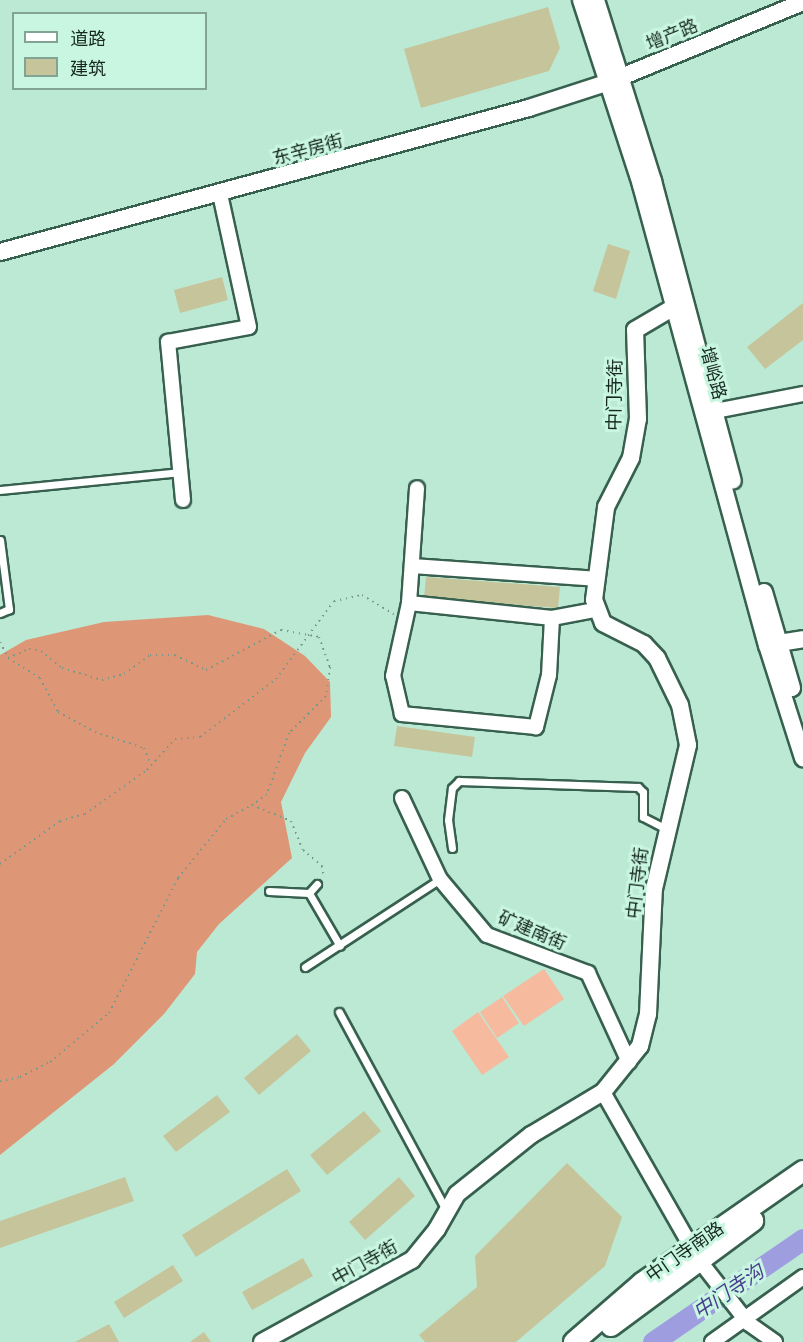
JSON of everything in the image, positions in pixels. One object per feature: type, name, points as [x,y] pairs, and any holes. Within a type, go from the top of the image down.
[{"type":"main road","name":"中门寺南路","points":[[593,1342],[696,1253],[803,1171]]},
{"type":"main road","name":"中门寺南路","points":[[574,1342],[642,1282],[696,1253],[803,1186]]},
{"type":"street","name":"增峪路","points":[[581,0],[616,79],[715,411],[803,722]]},
{"type":"street","name":"增峪路","points":[[596,0],[674,307],[767,645],[803,758]]},
{"type":"street","name":"增产路","points":[[616,79],[803,2]]},
{"type":"street","name":"东辛房街","points":[[0,252],[458,129],[616,79]]},
{"type":"street","points":[[183,500],[168,342],[249,327],[220,194]]},
{"type":"street","name":"中门寺街","points":[[262,1342],[412,1260],[447,1212],[457,1194],[489,1165],[603,1092],[640,1046],[648,1014],[654,889],[688,745],[680,705],[644,644],[603,623],[595,610],[596,579],[606,507],[631,458],[638,419],[635,330],[674,307]]},
{"type":"street","points":[[715,411],[803,394]]},
{"type":"street","points":[[417,488],[409,603],[393,676],[402,714],[529,729],[536,727],[549,675],[552,618]]},
{"type":"street","points":[[412,566],[596,579]]},
{"type":"street","points":[[409,603],[552,618],[595,610]]},
{"type":"street","points":[[779,643],[803,639]]},
{"type":"street","name":"矿建南街","points":[[402,798],[440,879],[487,935],[588,973],[629,1062]]},
{"type":"street","points":[[603,1092],[713,1280],[745,1319],[775,1342]]},
{"type":"street","points":[[712,1342],[803,1277]]},
{"type":"lane","points":[[0,490],[180,472]]},
{"type":"lane","points":[[0,540],[9,609],[0,613]]},
{"type":"lane","points":[[452,848],[448,820],[452,788],[459,781],[638,787],[643,792],[643,817],[667,829]]},
{"type":"lane","points":[[305,967],[440,879]]},
{"type":"lane","points":[[269,891],[309,893],[318,884]]},
{"type":"lane","points":[[309,893],[340,946]]},
{"type":"lane","points":[[339,1012],[447,1212]]},
{"type":"path","points":[[0,864],[60,821],[85,814],[151,765],[175,739],[200,737],[276,679],[334,601],[362,595],[405,619]]},
{"type":"path","points":[[0,1081],[20,1077],[50,1062],[109,1013],[178,878],[226,819],[267,794],[289,733],[326,696],[328,658],[319,637],[310,634],[271,634],[206,670],[175,655],[150,655],[124,674],[102,680],[62,668],[41,651],[29,649],[8,658]]},
{"type":"path","points":[[0,642],[8,658],[40,678],[58,712],[95,732],[144,748],[151,765]]},
{"type":"path","points":[[252,805],[291,821],[303,850],[322,866],[324,879],[318,884]]},
{"type":"shaded area","points":[[208,615],[264,629],[305,656],[330,682],[331,717],[305,753],[281,802],[292,858],[219,924],[197,952],[195,974],[164,1014],[114,1064],[0,1155],[0,655],[26,640],[104,622]]},
{"type":"shaded area","points":[[544,969],[564,999],[524,1026],[503,996]]},
{"type":"shaded area","points":[[502,997],[519,1023],[497,1038],[480,1012]]},
{"type":"shaded area","points":[[478,1012],[509,1057],[482,1075],[452,1031]]},
{"type":"building","points":[[548,7],[560,48],[549,71],[421,108],[404,49]]},
{"type":"building","points":[[608,244],[630,251],[616,299],[593,291]]},
{"type":"building","points":[[222,277],[228,300],[180,313],[174,290]]},
{"type":"building","points":[[803,303],[803,340],[765,369],[747,347]]},
{"type":"building","points":[[426,577],[560,587],[558,608],[424,598]]},
{"type":"building","points":[[397,726],[475,737],[472,757],[394,746]]},
{"type":"building","points":[[297,1034],[311,1051],[259,1095],[244,1078]]},
{"type":"building","points":[[217,1095],[230,1112],[176,1152],[163,1136]]},
{"type":"building","points":[[364,1111],[381,1131],[327,1175],[310,1155]]},
{"type":"building","points":[[567,1163],[622,1217],[605,1266],[516,1342],[425,1342],[419,1335],[477,1287],[475,1256]]},
{"type":"building","points":[[287,1169],[301,1191],[196,1257],[182,1235]]},
{"type":"building","points":[[125,1177],[134,1201],[0,1248],[0,1221]]},
{"type":"building","points":[[399,1177],[415,1196],[365,1240],[349,1222]]},
{"type":"building","points":[[303,1258],[313,1276],[252,1310],[242,1292]]},
{"type":"building","points":[[173,1265],[183,1281],[124,1318],[114,1302]]},
{"type":"building","points":[[109,1324],[119,1342],[75,1342]]},
{"type":"building","points":[[204,1332],[211,1342],[190,1342]]},
{"type":"waterway","name":"中门寺沟","points":[[653,1342],[803,1239]]}]
